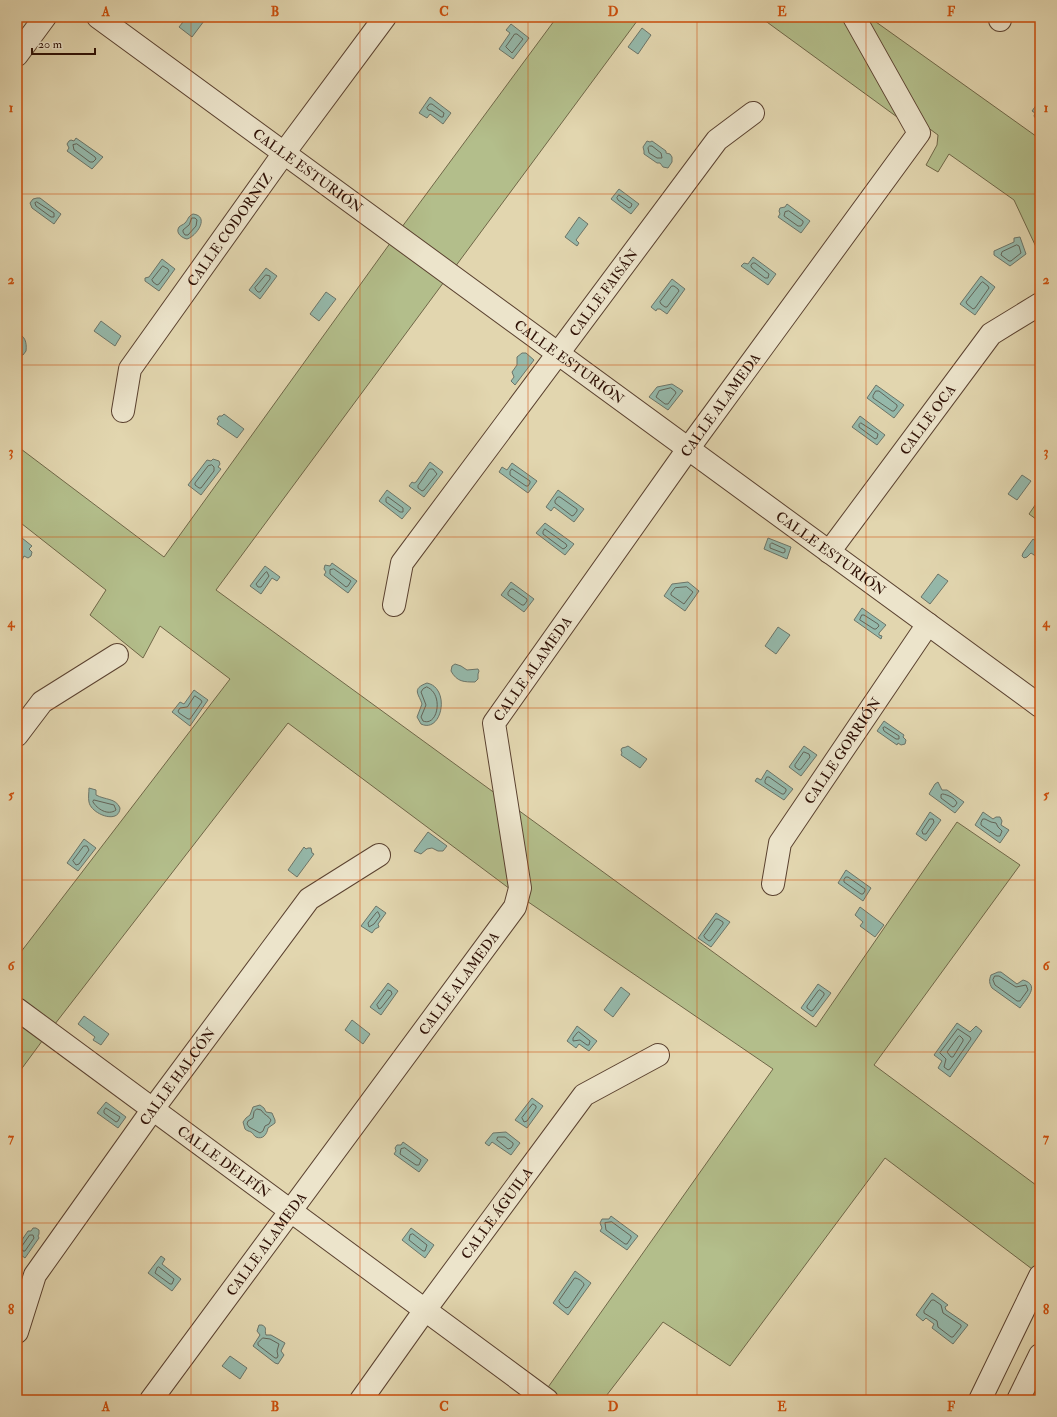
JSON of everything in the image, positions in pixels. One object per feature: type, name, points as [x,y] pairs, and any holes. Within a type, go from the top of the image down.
[{"type":"street","points":[[17,55],[45,17]]},
{"type":"street","name":"CALLE ESTURIÓN","points":[[98,17],[1040,706]]},
{"type":"street","name":"CALLE CODORNIZ","points":[[123,411],[130,369],[284,153],[385,17]]},
{"type":"street","name":"CALLE ALAMEDA","points":[[151,1400],[515,907],[520,888],[494,723],[688,449],[919,133],[854,17]]},
{"type":"street","name":"CALLE FAISÁN","points":[[394,605],[402,563],[717,140],[753,113]]},
{"type":"street","name":"CALLE OCA","points":[[829,552],[991,334],[1040,304]]},
{"type":"street","name":"CALLE GORRIÓN","points":[[773,884],[780,843],[928,624]]},
{"type":"street","points":[[17,735],[42,702],[117,655]]},
{"type":"street","name":"CALLE HALCÓN","points":[[17,1332],[35,1275],[153,1109],[309,899],[379,855]]},
{"type":"street","name":"CALLE DELFÍN","points":[[17,1010],[547,1400]]},
{"type":"street","name":"CALLE ÁGUILA","points":[[361,1400],[425,1310],[584,1096],[658,1055]]},
{"type":"street","points":[[980,1400],[1040,1276]]},
{"type":"street","points":[[1018,1400],[1040,1355]]},
{"type":"green space","points":[[557,17],[640,17],[216,590],[816,1027],[957,822],[1020,865],[874,1065],[1040,1188],[1040,1275],[885,1158],[730,1366],[663,1322],[603,1400],[539,1400],[773,1069],[518,895],[288,723],[17,1075],[17,957],[230,679],[160,626],[143,658],[90,615],[106,590],[17,520],[17,446],[164,557],[396,235]]},
{"type":"green space","points":[[760,17],[869,17],[1040,139],[1040,245],[1037,249],[1014,200],[949,154],[938,172],[926,165],[937,145],[938,135],[908,113],[919,133]]},
{"type":"green space","points":[[1040,498],[1040,522],[1029,514]]},
{"type":"water","points":[[187,17],[207,17],[192,37],[179,27]]},
{"type":"water","points":[[511,24],[529,38],[513,59],[499,49],[510,33],[506,30]]},
{"type":"water","points":[[642,28],[651,35],[638,54],[628,47]]},
{"type":"water","points":[[430,97],[451,113],[443,124],[430,114],[427,118],[419,113]]},
{"type":"water","points":[[1040,100],[1040,120],[1036,119],[1034,116],[1035,113],[1032,111]]},
{"type":"water","points":[[76,138],[103,157],[92,169],[67,151],[69,148],[67,144],[69,141],[74,141]]},
{"type":"water","points":[[647,141],[652,141],[666,151],[666,153],[670,154],[672,157],[672,162],[668,168],[663,167],[660,163],[657,163],[644,154],[643,147]]},
{"type":"water","points":[[619,189],[639,204],[631,214],[611,199]]},
{"type":"water","points":[[40,198],[61,214],[54,224],[32,208],[30,203],[33,199]]},
{"type":"water","points":[[787,204],[810,221],[801,233],[778,217],[780,214],[780,208],[785,207]]},
{"type":"water","points":[[193,214],[201,218],[200,226],[191,237],[187,239],[183,238],[178,233],[178,229]]},
{"type":"water","points":[[579,217],[588,224],[576,240],[579,243],[577,246],[565,237]]},
{"type":"water","points":[[1020,237],[1026,254],[1010,266],[994,255],[994,251],[1014,242],[1014,238]]},
{"type":"water","points":[[753,257],[776,274],[768,285],[741,266],[744,263],[748,264]]},
{"type":"water","points":[[162,259],[175,269],[159,291],[145,281],[145,278],[149,277]]},
{"type":"water","points":[[266,268],[277,276],[260,299],[249,290]]},
{"type":"water","points":[[981,276],[995,287],[975,315],[960,304]]},
{"type":"water","points":[[672,279],[685,289],[667,314],[660,309],[657,309],[656,311],[651,307]]},
{"type":"water","points":[[326,292],[336,299],[319,321],[310,314]]},
{"type":"water","points":[[101,321],[121,336],[115,346],[94,331]]},
{"type":"water","points":[[17,333],[24,338],[26,342],[26,351],[23,355],[17,355]]},
{"type":"water","points":[[522,353],[526,353],[534,360],[515,385],[511,381],[514,377],[512,372],[517,365],[517,357]]},
{"type":"water","points":[[672,384],[683,391],[668,410],[649,397],[657,387]]},
{"type":"water","points":[[876,385],[904,405],[894,418],[867,398]]},
{"type":"water","points":[[224,414],[244,429],[237,438],[217,424],[219,421],[217,419],[219,416]]},
{"type":"water","points":[[860,416],[885,435],[877,445],[852,427]]},
{"type":"water","points":[[213,459],[219,461],[220,464],[218,467],[221,469],[201,495],[188,485],[207,460],[211,461]]},
{"type":"water","points":[[430,462],[443,472],[424,497],[409,486],[412,482],[416,482]]},
{"type":"water","points":[[512,463],[537,481],[528,493],[499,472],[502,467],[507,470]]},
{"type":"water","points":[[1022,475],[1031,481],[1017,500],[1008,494]]},
{"type":"water","points":[[387,490],[411,508],[402,519],[379,501]]},
{"type":"water","points":[[558,490],[584,509],[574,522],[554,507],[551,511],[546,507]]},
{"type":"water","points":[[545,523],[574,544],[565,555],[536,533]]},
{"type":"water","points":[[17,534],[32,546],[29,549],[32,552],[31,556],[28,558],[24,556],[22,560],[17,556]]},
{"type":"water","points":[[768,538],[791,547],[787,559],[764,549]]},
{"type":"water","points":[[1033,539],[1040,544],[1040,559],[1031,553],[1024,558],[1022,556]]},
{"type":"water","points":[[332,563],[357,581],[348,593],[324,575],[326,572],[324,569],[325,565],[330,566]]},
{"type":"water","points":[[265,566],[280,577],[277,581],[272,578],[261,594],[250,586]]},
{"type":"water","points":[[938,574],[948,581],[930,604],[921,597]]},
{"type":"water","points":[[511,582],[534,599],[524,612],[501,595]]},
{"type":"water","points":[[688,582],[699,591],[685,611],[664,596],[672,584]]},
{"type":"water","points":[[862,608],[886,625],[879,633],[879,635],[882,636],[881,639],[854,620]]},
{"type":"water","points":[[778,627],[790,635],[776,654],[765,646]]},
{"type":"water","points":[[455,664],[467,670],[478,669],[478,679],[475,682],[458,679],[451,671],[452,666]]},
{"type":"water","points":[[427,683],[434,687],[439,693],[441,701],[441,709],[438,717],[434,723],[428,725],[421,724],[417,717],[422,704],[417,692],[419,687]]},
{"type":"water","points":[[194,690],[208,700],[190,726],[172,712],[180,702],[184,704]]},
{"type":"water","points":[[884,721],[904,735],[903,737],[906,740],[905,744],[901,745],[898,743],[897,745],[877,731]]},
{"type":"water","points":[[628,746],[647,759],[640,768],[621,755],[622,748]]},
{"type":"water","points":[[804,746],[817,755],[801,776],[789,767]]},
{"type":"water","points":[[767,770],[793,789],[784,800],[755,781],[757,778],[761,780]]},
{"type":"water","points":[[938,782],[942,790],[947,790],[964,802],[955,813],[929,794]]},
{"type":"water","points":[[89,788],[96,790],[96,795],[99,797],[116,802],[120,808],[118,813],[115,816],[110,817],[99,814],[89,802]]},
{"type":"water","points":[[930,812],[941,820],[926,841],[916,834]]},
{"type":"water","points":[[983,812],[993,819],[1000,817],[1002,821],[1001,825],[1009,830],[1000,843],[975,825]]},
{"type":"water","points":[[428,832],[447,846],[443,851],[438,851],[432,848],[427,849],[421,854],[414,851]]},
{"type":"water","points":[[84,839],[96,848],[78,871],[67,863]]},
{"type":"water","points":[[304,847],[306,849],[311,848],[312,853],[314,854],[297,877],[288,870]]},
{"type":"water","points":[[846,870],[871,888],[863,901],[838,883]]},
{"type":"water","points":[[376,906],[386,913],[378,924],[379,927],[372,933],[361,926]]},
{"type":"water","points":[[860,907],[884,925],[875,937],[860,926],[863,922],[855,915]]},
{"type":"water","points":[[716,913],[730,922],[711,947],[698,938]]},
{"type":"water","points":[[1001,972],[1017,984],[1023,980],[1031,985],[1032,989],[1020,1008],[990,985],[991,975]]},
{"type":"water","points":[[388,983],[398,991],[381,1015],[370,1007]]},
{"type":"water","points":[[818,984],[831,993],[813,1017],[801,1008]]},
{"type":"water","points":[[621,987],[630,994],[613,1017],[604,1010]]},
{"type":"water","points":[[84,1016],[109,1034],[101,1045],[93,1040],[95,1037],[78,1024]]},
{"type":"water","points":[[352,1020],[370,1034],[363,1044],[345,1030]]},
{"type":"water","points":[[957,1023],[970,1032],[976,1026],[982,1031],[950,1077],[938,1068],[942,1061],[934,1055]]},
{"type":"water","points":[[577,1026],[597,1041],[589,1051],[579,1044],[576,1048],[567,1041]]},
{"type":"water","points":[[532,1098],[543,1106],[527,1128],[515,1120]]},
{"type":"water","points":[[106,1102],[126,1117],[118,1128],[97,1113]]},
{"type":"water","points":[[260,1105],[266,1112],[272,1113],[275,1123],[268,1128],[264,1136],[258,1138],[252,1132],[245,1129],[243,1122],[250,1115],[253,1107]]},
{"type":"water","points":[[506,1132],[520,1143],[511,1155],[492,1142],[489,1146],[485,1143],[493,1133]]},
{"type":"water","points":[[403,1142],[428,1160],[419,1172],[394,1154],[397,1145],[401,1145]]},
{"type":"water","points":[[611,1216],[638,1236],[627,1250],[600,1231],[602,1228],[600,1223],[602,1219],[609,1219]]},
{"type":"water","points":[[33,1228],[39,1230],[39,1238],[25,1258],[17,1252],[17,1247],[28,1231],[31,1231]]},
{"type":"water","points":[[411,1228],[434,1245],[425,1258],[402,1240]]},
{"type":"water","points":[[161,1256],[165,1259],[162,1264],[181,1279],[172,1291],[148,1273]]},
{"type":"water","points":[[575,1271],[591,1283],[568,1315],[553,1303]]},
{"type":"water","points":[[932,1293],[948,1305],[945,1307],[946,1310],[968,1325],[953,1344],[932,1328],[934,1324],[926,1318],[923,1321],[916,1315]]},
{"type":"water","points":[[259,1325],[265,1327],[266,1335],[271,1335],[285,1343],[281,1351],[284,1355],[278,1364],[253,1346],[260,1335],[257,1331]]},
{"type":"water","points":[[230,1356],[247,1368],[240,1379],[222,1366]]}]
